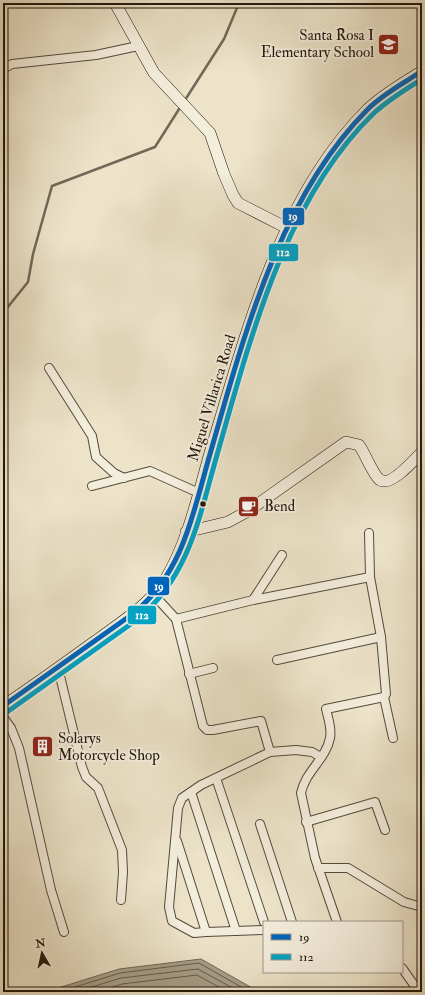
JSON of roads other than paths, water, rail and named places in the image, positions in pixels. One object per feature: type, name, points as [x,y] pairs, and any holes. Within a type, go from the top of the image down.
[{"type":"main road","points":[[115,3],[154,73],[210,133],[224,174],[238,203],[287,228]]},
{"type":"main road","name":"Miguel Villarica Road","points":[[3,706],[120,624],[154,595],[166,578],[186,532],[237,365],[262,290],[287,228],[326,159],[368,110],[422,71]]},
{"type":"main road","points":[[186,532],[228,522],[248,511],[346,442],[359,445],[377,476],[384,482],[388,482],[402,472],[422,452]]},
{"type":"street","points":[[3,69],[12,64],[96,55],[138,46]]},
{"type":"street","points":[[49,368],[92,436],[96,457],[114,473],[124,478]]},
{"type":"street","points":[[92,486],[150,471],[199,493]]},
{"type":"street","points":[[369,533],[370,577],[381,637],[386,694],[384,697],[394,738]]},
{"type":"street","points":[[253,600],[282,555]]},
{"type":"street","points":[[176,619],[253,600],[370,577]]},
{"type":"street","points":[[154,595],[176,619],[203,726],[207,730],[227,728],[261,721],[270,752]]},
{"type":"street","points":[[277,660],[381,637]]},
{"type":"street","points":[[58,668],[82,767],[86,777],[98,788],[122,850],[123,872],[121,900]]},
{"type":"street","points":[[189,674],[213,668]]},
{"type":"street","points":[[337,921],[318,868],[306,822],[301,793],[303,783],[320,757],[330,738],[330,728],[326,709],[384,697]]},
{"type":"street","points":[[3,717],[11,728],[19,748],[51,890],[64,932]]},
{"type":"street","points":[[263,930],[194,933],[172,921],[169,907],[178,808],[182,798],[191,792],[270,752],[304,751],[312,752],[320,757]]},
{"type":"street","points":[[216,778],[264,921]]},
{"type":"street","points":[[191,792],[236,931]]},
{"type":"street","points":[[306,822],[375,802],[385,830]]},
{"type":"street","points":[[260,824],[292,921]]},
{"type":"street","points":[[176,836],[206,932]]},
{"type":"street","points":[[318,868],[348,868],[404,902],[422,906]]},
{"type":"street","points":[[403,969],[419,992]]},
{"type":"water","points":[[201,959],[254,989],[254,992],[45,992],[119,969]]},
{"type":"waterway","points":[[185,100],[224,39],[239,3]]},
{"type":"waterway","points":[[3,313],[28,282],[33,254],[52,186],[155,147],[181,106]]},
{"type":"place","name":"Santa Rosa I Elementary School","points":[[389,44]]},
{"type":"place","name":"Bend","points":[[249,506]]},
{"type":"place","name":"Solarys Motorcycle Shop","points":[[43,747]]}]
